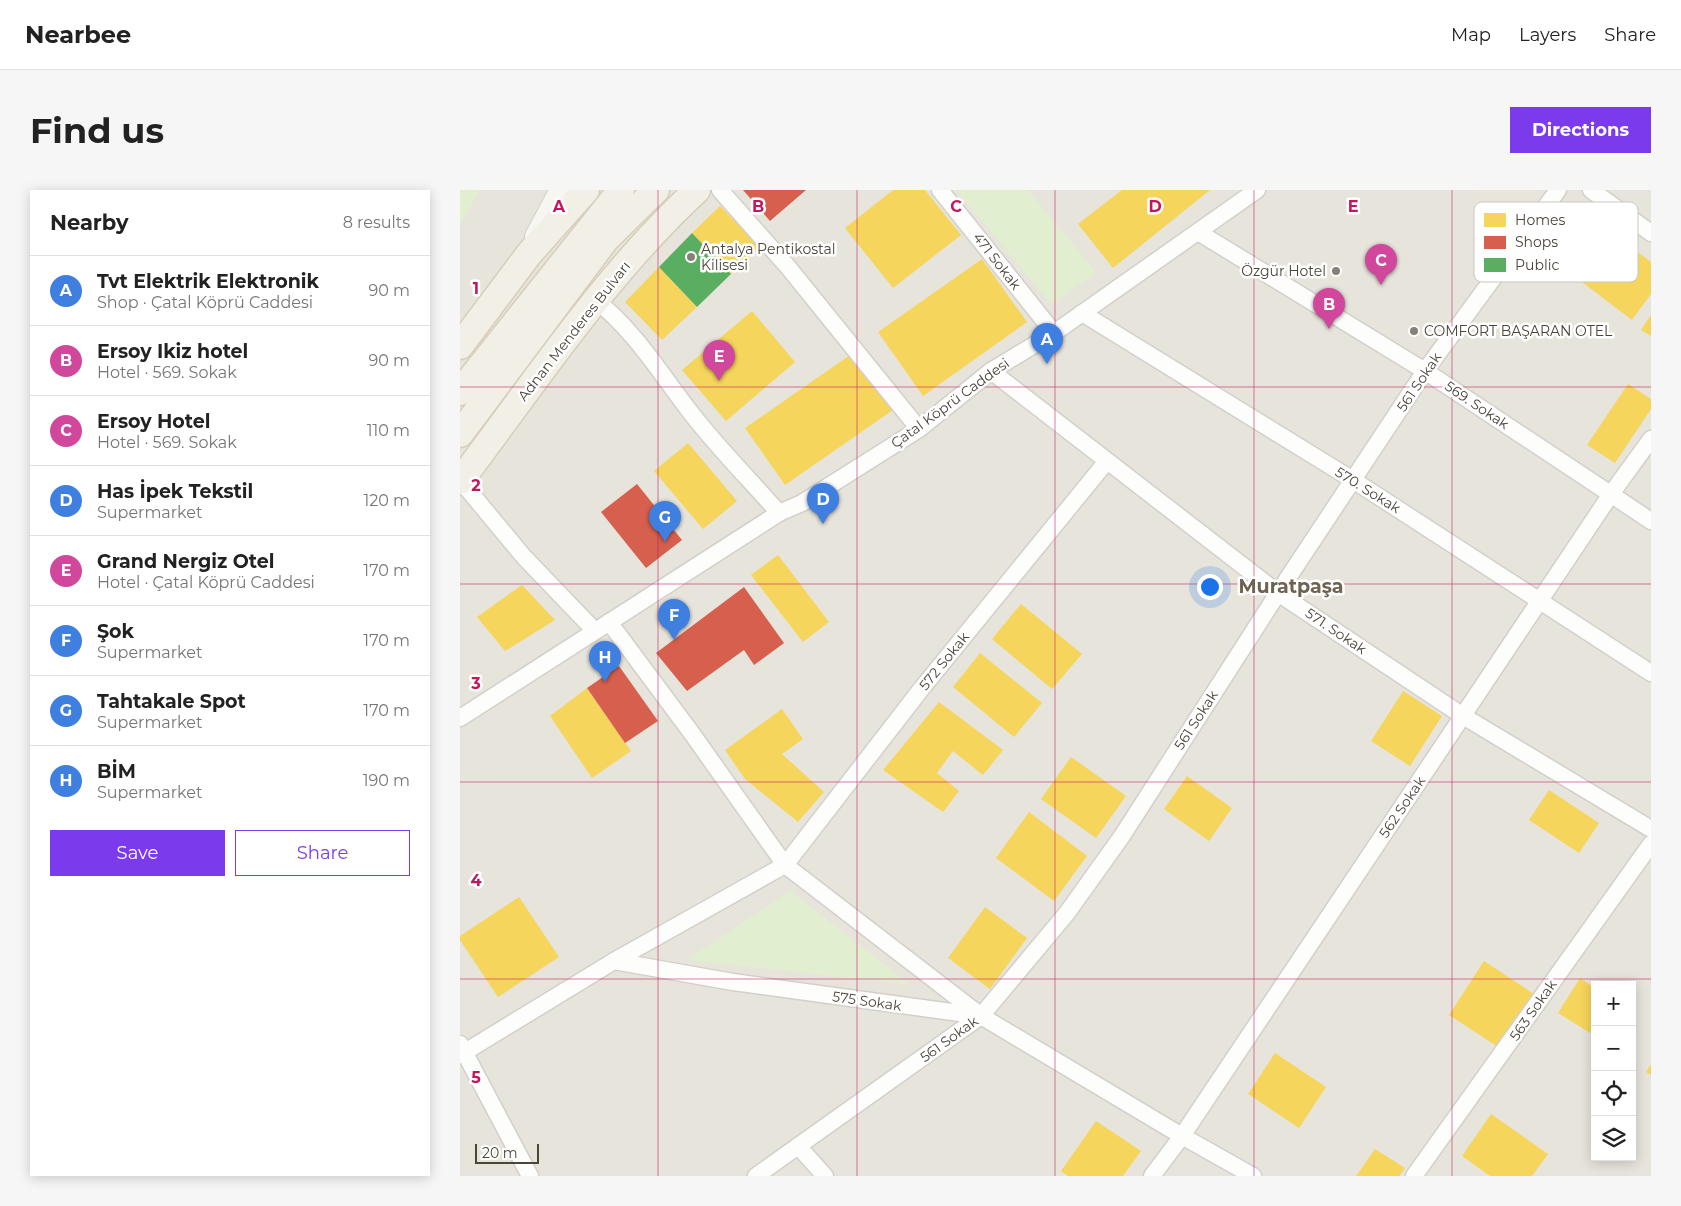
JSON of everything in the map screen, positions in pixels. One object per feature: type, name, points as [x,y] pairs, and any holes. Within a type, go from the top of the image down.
[{"type":"main road","points":[[529,254],[562,190]]},
{"type":"main road","points":[[460,346],[529,254],[586,190]]},
{"type":"main road","points":[[460,392],[621,190]]},
{"type":"main road","name":"Adnan Menderes Bulvarı","points":[[460,434],[606,239],[656,190]]},
{"type":"main road","name":"Adnan Menderes Bulvarı","points":[[460,481],[595,300],[658,226],[697,190]]},
{"type":"street","points":[[720,190],[788,267],[919,428]]},
{"type":"street","name":"471 Sokak","points":[[940,190],[1054,333]]},
{"type":"street","name":"Çatal Köprü Caddesi","points":[[460,718],[779,513],[802,503],[919,428],[991,371],[1054,333],[1257,190]]},
{"type":"street","name":"561 Sokak","points":[[1549,202],[1558,190]]},
{"type":"street","points":[[1591,190],[1608,202]]},
{"type":"street","points":[[1638,224],[1651,233]]},
{"type":"street","name":"569. Sokak","points":[[1198,232],[1425,371],[1651,521]]},
{"type":"street","name":"561 Sokak","points":[[756,1176],[981,1016],[1067,913],[1122,836],[1278,593],[1425,371],[1490,282]]},
{"type":"street","points":[[595,300],[607,309],[660,372],[692,414],[779,513]]},
{"type":"street","name":"570. Sokak","points":[[1082,313],[1353,480],[1651,673]]},
{"type":"street","name":"571. Sokak","points":[[991,371],[1278,593],[1463,716],[1651,829]]},
{"type":"street","name":"562 Sokak","points":[[1152,1176],[1182,1136],[1611,494],[1651,439]]},
{"type":"street","name":"572 Sokak","points":[[785,865],[922,688],[1107,461]]},
{"type":"street","points":[[460,481],[524,557],[595,631]]},
{"type":"street","points":[[609,622],[693,735],[785,865],[981,1016]]},
{"type":"street","name":"563 Sokak","points":[[1414,1176],[1651,844]]},
{"type":"street","points":[[530,1176],[462,1050],[614,961],[785,865]]},
{"type":"street","name":"575 Sokak","points":[[614,961],[733,982],[981,1016],[1182,1136],[1254,1176]]},
{"type":"street","points":[[798,1146],[825,1176]]},
{"type":"shaded area","points":[[460,190],[1651,190],[1651,1176],[460,1176]]},
{"type":"shaded area","points":[[1474,190],[1538,190],[1530,202],[1492,202]]},
{"type":"green space","points":[[460,190],[480,190],[460,225]]},
{"type":"green space","points":[[956,190],[1028,190],[1096,272],[1052,305]]},
{"type":"green space","points":[[790,891],[911,985],[687,960]]},
{"type":"building: Homes","points":[[893,190],[925,190],[961,235],[893,288],[845,228]]},
{"type":"building: Homes","points":[[1122,190],[1210,190],[1113,268],[1078,224]]},
{"type":"building: Homes","points":[[720,206],[760,246],[731,274],[692,233]]},
{"type":"building: Homes","points":[[1638,252],[1651,262],[1651,294],[1632,320],[1582,282],[1638,282]]},
{"type":"building: Homes","points":[[982,259],[1027,322],[923,396],[878,332]]},
{"type":"building: Homes","points":[[659,267],[697,307],[662,340],[625,302]]},
{"type":"building: Homes","points":[[752,311],[795,362],[726,421],[682,370]]},
{"type":"building: Homes","points":[[1651,315],[1651,336],[1641,330]]},
{"type":"building: Homes","points":[[853,353],[893,410],[785,485],[745,428]]},
{"type":"building: Homes","points":[[1628,384],[1651,399],[1651,409],[1615,463],[1587,445]]},
{"type":"building: Homes","points":[[688,443],[737,501],[703,529],[654,471]]},
{"type":"building: Homes","points":[[778,555],[829,622],[803,642],[751,575]]},
{"type":"building: Homes","points":[[522,585],[555,620],[505,651],[477,617]]},
{"type":"building: Homes","points":[[1021,604],[1082,654],[1052,689],[992,639]]},
{"type":"building: Homes","points":[[980,653],[1042,703],[1014,737],[953,687]]},
{"type":"building: Homes","points":[[587,688],[631,751],[592,778],[550,716]]},
{"type":"building: Homes","points":[[1403,691],[1442,716],[1410,766],[1371,741]]},
{"type":"building: Homes","points":[[939,702],[1003,750],[983,775],[953,751],[937,773],[959,791],[943,812],[883,770]]},
{"type":"building: Homes","points":[[782,709],[803,739],[782,754],[824,792],[798,822],[745,779],[725,750]]},
{"type":"building: Homes","points":[[1071,757],[1126,796],[1096,838],[1041,799]]},
{"type":"building: Homes","points":[[1187,776],[1232,808],[1209,841],[1164,809]]},
{"type":"building: Homes","points":[[1549,790],[1599,823],[1579,853],[1529,820]]},
{"type":"building: Homes","points":[[1029,812],[1087,856],[1054,901],[996,858]]},
{"type":"building: Homes","points":[[519,897],[559,957],[498,997],[460,940],[460,936]]},
{"type":"building: Homes","points":[[985,907],[1027,938],[990,989],[948,958]]},
{"type":"building: Homes","points":[[1484,961],[1534,994],[1498,1047],[1449,1015]]},
{"type":"building: Homes","points":[[1580,978],[1591,985],[1591,1034],[1558,1013]]},
{"type":"building: Homes","points":[[1275,1053],[1326,1087],[1299,1128],[1248,1094]]},
{"type":"building: Homes","points":[[1651,1064],[1651,1075],[1646,1072]]},
{"type":"building: Homes","points":[[1491,1114],[1548,1154],[1532,1176],[1490,1176],[1462,1156]]},
{"type":"building: Homes","points":[[1096,1121],[1141,1151],[1123,1176],[1068,1176],[1061,1171]]},
{"type":"building: Homes","points":[[1375,1149],[1405,1168],[1399,1176],[1356,1176]]},
{"type":"building: Shops","points":[[743,190],[806,190],[770,221]]},
{"type":"building: Shops","points":[[637,484],[682,540],[646,568],[601,512]]},
{"type":"building: Shops","points":[[744,587],[784,643],[754,665],[744,650],[687,691],[656,653]]},
{"type":"building: Shops","points":[[619,666],[658,721],[625,743],[587,688]]},
{"type":"building: Public","points":[[692,233],[731,274],[697,307],[659,267]]},
{"type":"place","name":"Antalya Pentikostal Kilisesi","points":[[691,257]]},
{"type":"place","name":"Özgür Hotel","points":[[1336,271]]},
{"type":"place","name":"Ersoy Hotel","points":[[1381,285]]},
{"type":"place","name":"Ersoy Ikiz hotel","points":[[1329,329]]},
{"type":"place","name":"COMFORT BAŞARAN OTEL","points":[[1414,331]]},
{"type":"place","name":"Tvt Elektrik Elektronik","points":[[1047,364]]},
{"type":"place","name":"Grand Nergiz Otel","points":[[719,381]]},
{"type":"place","name":"Has İpek Tekstil","points":[[823,524]]},
{"type":"place","name":"Tahtakale Spot","points":[[665,542]]},
{"type":"place","name":"Şok","points":[[674,640]]},
{"type":"place","name":"BİM","points":[[605,682]]},
{"type":"district","name":"Muratpaşa","points":[[1291,586]]}]
